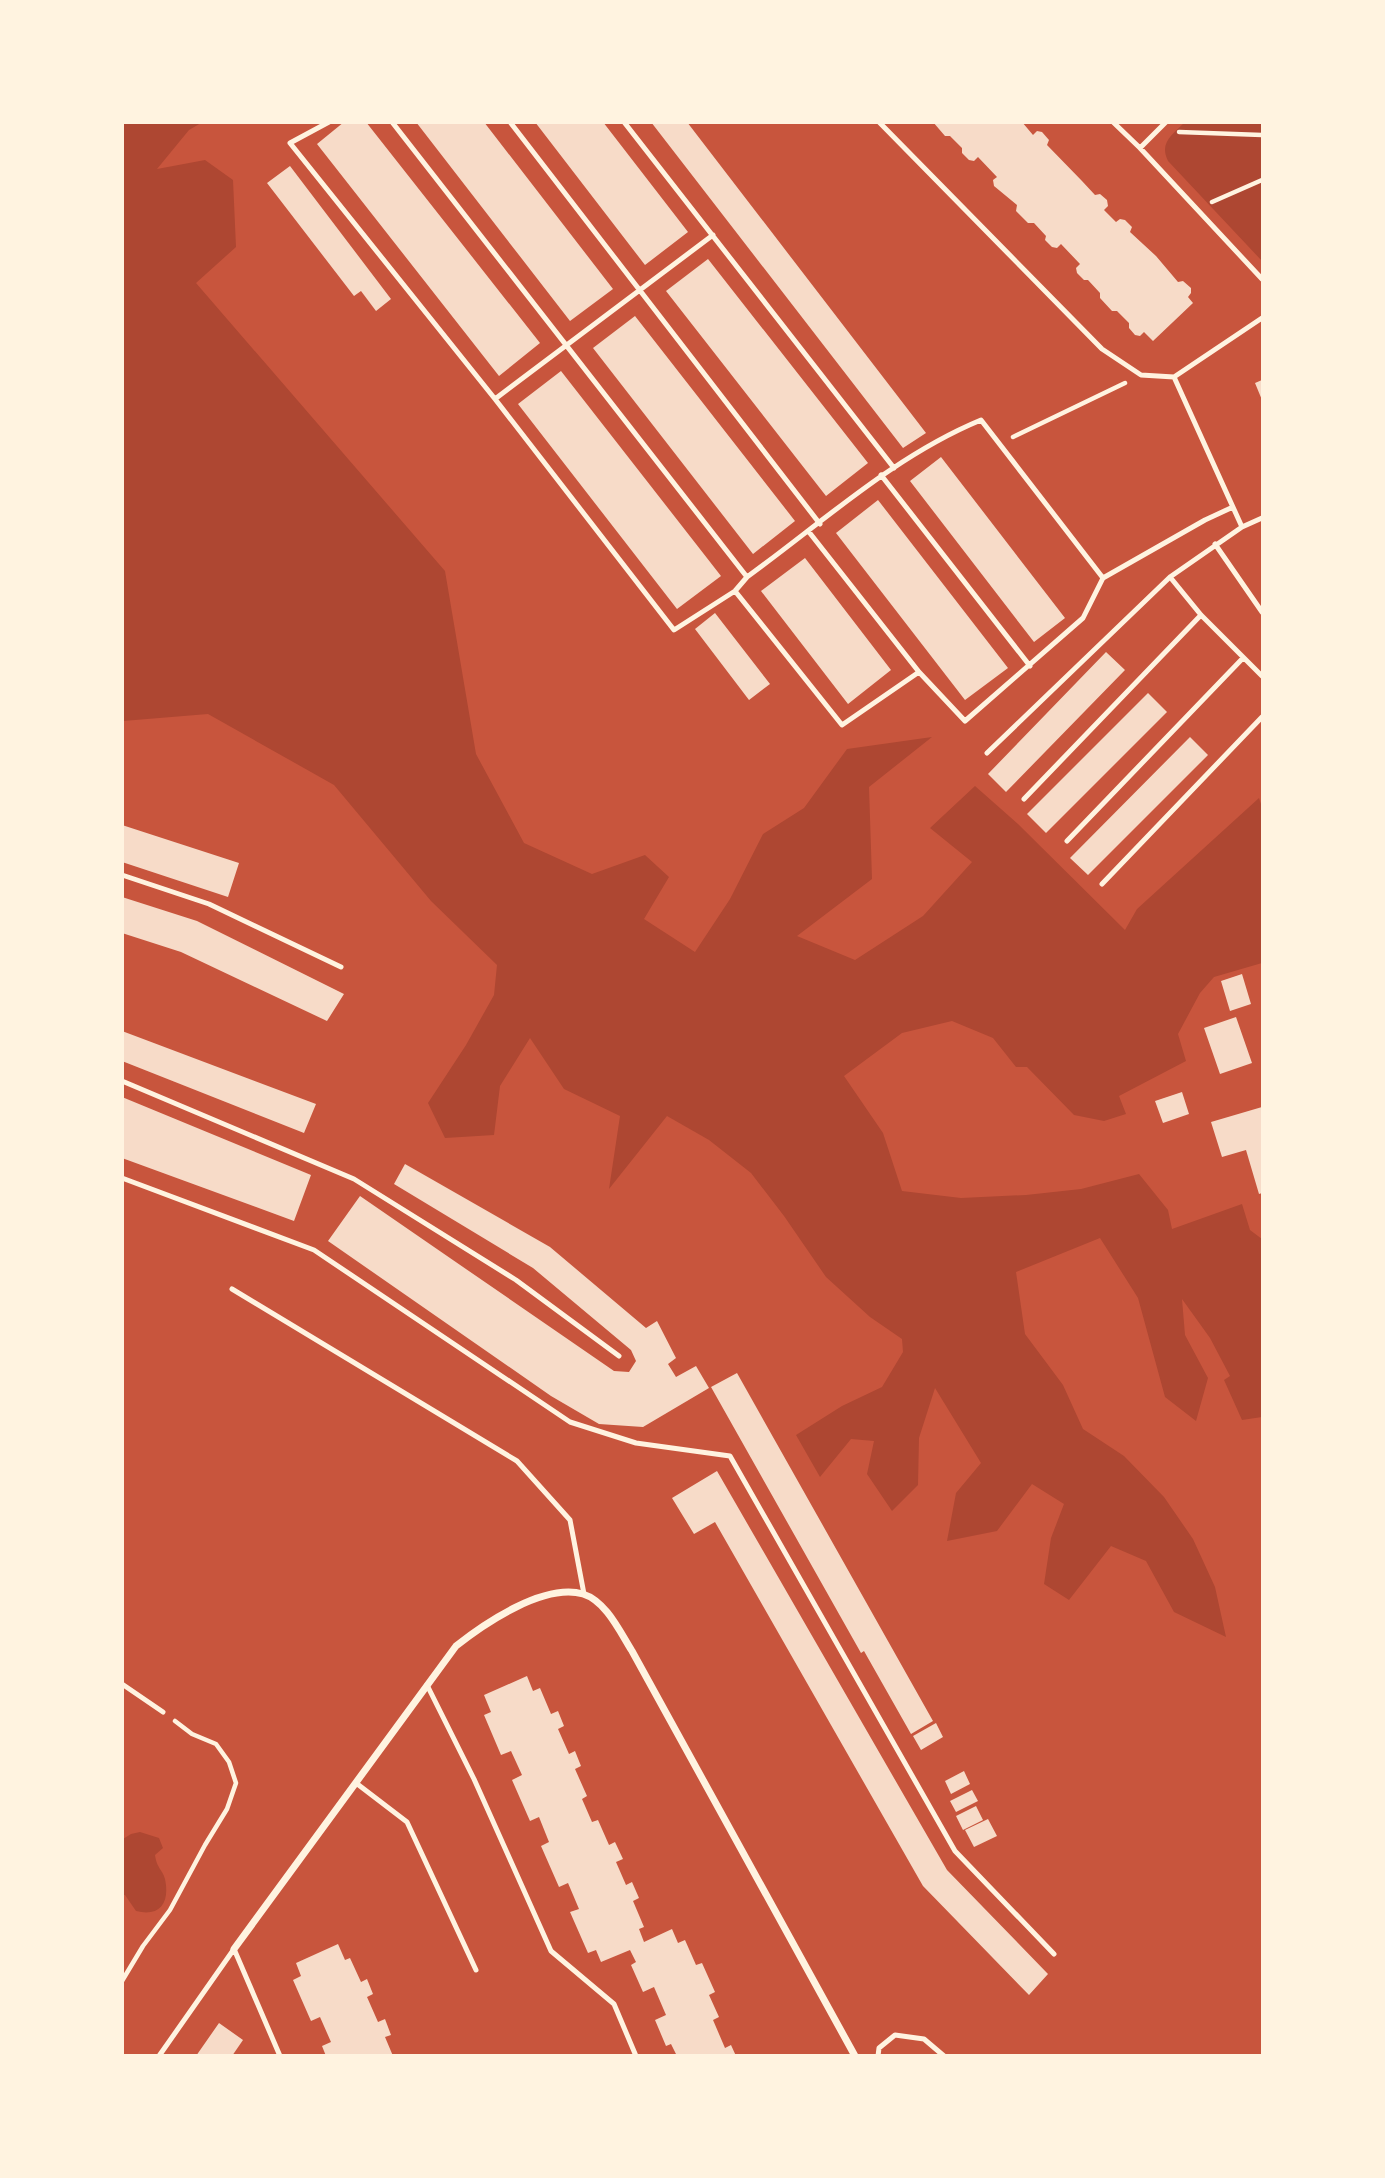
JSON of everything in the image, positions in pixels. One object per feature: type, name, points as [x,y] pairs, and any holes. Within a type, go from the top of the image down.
[{"type":"street","points":[[234,1949],[456,1646],[480,1626],[516,1608],[557,1592],[584,1594],[600,1605],[613,1620],[632,1651],[855,2056]]},
{"type":"lane","points":[[328,122],[290,143],[495,399],[674,630],[734,590],[881,475],[948,434],[981,420],[1103,578]]},
{"type":"lane","points":[[392,122],[747,578]]},
{"type":"lane","points":[[510,122],[820,524]]},
{"type":"lane","points":[[624,122],[894,468]]},
{"type":"lane","points":[[879,122],[1102,349],[1141,375],[1174,377],[1262,318]]},
{"type":"lane","points":[[1113,122],[1262,279]]},
{"type":"lane","points":[[1140,148],[1166,122]]},
{"type":"lane","points":[[495,399],[713,235]]},
{"type":"lane","points":[[1174,377],[1242,527]]},
{"type":"lane","points":[[881,475],[1030,666]]},
{"type":"lane","points":[[809,532],[919,673],[965,721],[1083,618],[1103,578],[1233,507]]},
{"type":"lane","points":[[987,752],[1170,577],[1215,544],[1242,527],[1262,519]]},
{"type":"lane","points":[[1215,544],[1262,612]]},
{"type":"lane","points":[[1170,577],[1201,615],[1262,676]]},
{"type":"lane","points":[[734,590],[842,725],[919,673]]},
{"type":"lane","points":[[1024,799],[1201,615]]},
{"type":"lane","points":[[1067,841],[1243,658]]},
{"type":"lane","points":[[1102,884],[1262,717]]},
{"type":"lane","points":[[122,875],[209,904],[341,967]]},
{"type":"lane","points":[[122,1082],[354,1179],[516,1280],[619,1356]]},
{"type":"lane","points":[[122,1178],[314,1250],[570,1422],[636,1443],[730,1456],[955,1851],[1054,1954]]},
{"type":"lane","points":[[232,1289],[517,1461],[570,1520],[584,1594]]},
{"type":"lane","points":[[122,1684],[163,1712]]},
{"type":"lane","points":[[427,1685],[474,1779],[551,1951],[614,2004],[636,2056]]},
{"type":"lane","points":[[356,1783],[407,1822],[476,1969]]},
{"type":"lane","points":[[159,2056],[234,1949]]},
{"type":"lane","points":[[234,1949],[280,2056]]},
{"type":"lane","points":[[878,2056],[879,2048],[895,2035],[924,2039],[944,2056]]},
{"type":"path","points":[[1157,132],[1262,135]]},
{"type":"path","points":[[1197,209],[1262,180]]},
{"type":"path","points":[[1001,443],[1141,375]]},
{"type":"path","points":[[122,1981],[143,1946],[170,1910],[227,1810],[236,1783],[229,1762],[216,1744],[192,1734],[163,1712]]},
{"type":"shaded area","points":[[123,122],[201,123],[189,130],[157,169],[205,160],[233,180],[236,247],[196,283],[445,571],[476,754],[524,843],[592,874],[645,855],[669,877],[644,919],[695,952],[730,899],[763,834],[804,808],[847,749],[932,737],[869,787],[872,879],[797,936],[855,960],[923,916],[972,862],[930,828],[975,786],[1018,824],[1125,930],[1137,909],[1259,798],[1262,807],[1262,963],[1214,977],[1200,993],[1178,1034],[1186,1061],[1119,1096],[1126,1114],[1104,1121],[1074,1115],[1027,1067],[1016,1067],[993,1038],[952,1021],[902,1033],[844,1076],[883,1133],[902,1191],[961,1198],[1026,1195],[1081,1189],[1139,1174],[1168,1210],[1172,1229],[1242,1204],[1250,1230],[1262,1239],[1262,1417],[1242,1420],[1224,1380],[1230,1376],[1210,1338],[1182,1299],[1185,1335],[1208,1378],[1196,1421],[1165,1397],[1138,1298],[1100,1238],[1016,1272],[1025,1334],[1063,1385],[1083,1429],[1124,1456],[1164,1497],[1193,1539],[1215,1587],[1226,1637],[1174,1612],[1146,1561],[1111,1546],[1069,1600],[1044,1584],[1051,1538],[1064,1504],[1032,1484],[997,1531],[947,1541],[956,1493],[981,1463],[935,1388],[919,1438],[918,1485],[892,1511],[867,1474],[874,1441],[851,1439],[820,1477],[796,1435],[842,1406],[882,1387],[903,1352],[902,1339],[870,1317],[826,1277],[751,1173],[709,1140],[667,1116],[609,1189],[620,1116],[564,1089],[530,1038],[500,1086],[494,1135],[445,1138],[428,1103],[466,1045],[494,995],[497,965],[431,901],[334,785],[208,714],[123,721]]},
{"type":"shaded area","points":[[1184,123],[1262,123],[1262,261],[1168,161],[1166,144]]},
{"type":"shaded area","points":[[140,1832],[159,1838],[163,1848],[155,1855],[165,1879],[166,1895],[161,1906],[151,1912],[136,1911],[123,1895],[123,1839]]},
{"type":"building","points":[[344,122],[366,122],[540,343],[499,376],[317,144]]},
{"type":"building","points":[[416,122],[484,122],[613,289],[570,321]]},
{"type":"building","points":[[535,122],[603,122],[688,232],[645,265]]},
{"type":"building","points":[[651,122],[687,122],[926,433],[903,448]]},
{"type":"building","points":[[933,122],[1022,122],[1033,135],[1037,131],[1042,132],[1049,140],[1047,145],[1095,195],[1100,194],[1107,200],[1108,206],[1104,210],[1116,222],[1125,220],[1132,227],[1130,232],[1156,256],[1178,282],[1183,281],[1191,288],[1188,297],[1193,303],[1153,341],[1144,332],[1140,336],[1135,335],[1129,328],[1129,323],[1117,311],[1112,311],[1100,298],[1100,293],[1077,273],[1076,268],[1080,264],[1061,244],[1057,248],[1052,247],[1034,223],[1028,223],[1016,211],[1017,205],[994,186],[993,180],[997,177],[978,157],[974,161],[969,160],[962,153],[962,148],[950,136],[945,136]]},
{"type":"building","points":[[290,166],[391,299],[376,311],[361,291],[354,296],[267,183]]},
{"type":"building","points":[[708,259],[868,463],[826,496],[666,291]]},
{"type":"building","points":[[635,316],[795,521],[753,554],[593,348]]},
{"type":"building","points":[[561,371],[721,576],[677,609],[518,404]]},
{"type":"building","points":[[1262,380],[1262,400],[1255,383]]},
{"type":"building","points":[[941,457],[1065,618],[1034,642],[910,481]]},
{"type":"building","points":[[878,500],[1008,668],[965,700],[836,533]]},
{"type":"building","points":[[805,558],[891,670],[848,704],[761,591]]},
{"type":"building","points":[[715,613],[770,684],[749,700],[695,629]]},
{"type":"building","points":[[1106,652],[1125,670],[1006,792],[988,774]]},
{"type":"building","points":[[1148,693],[1167,712],[1046,833],[1027,814]]},
{"type":"building","points":[[1190,737],[1208,755],[1088,875],[1070,858]]},
{"type":"building","points":[[122,825],[239,863],[228,897],[122,862]]},
{"type":"building","points":[[122,897],[197,921],[344,994],[327,1021],[181,952],[122,933]]},
{"type":"building","points":[[1242,974],[1251,1004],[1230,1011],[1221,981]]},
{"type":"building","points":[[1236,1017],[1252,1063],[1220,1074],[1204,1028]]},
{"type":"building","points":[[122,1031],[316,1104],[304,1133],[122,1061]]},
{"type":"building","points":[[1182,1092],[1189,1114],[1163,1123],[1155,1101]]},
{"type":"building","points":[[122,1097],[311,1175],[294,1221],[122,1158]]},
{"type":"building","points":[[1262,1107],[1262,1193],[1259,1194],[1246,1150],[1222,1157],[1211,1122]]},
{"type":"building","points":[[405,1164],[550,1247],[646,1328],[657,1321],[676,1358],[668,1364],[676,1377],[696,1366],[709,1388],[643,1427],[599,1424],[551,1396],[328,1241],[360,1196],[614,1371],[629,1372],[636,1361],[631,1350],[533,1268],[394,1184]]},
{"type":"building","points":[[737,1373],[933,1721],[911,1734],[864,1651],[861,1653],[711,1387]]},
{"type":"building","points":[[717,1471],[947,1870],[1048,1974],[1029,1995],[923,1886],[715,1522],[694,1534],[672,1498]]},
{"type":"building","points":[[527,1676],[533,1691],[540,1688],[551,1714],[558,1711],[564,1726],[558,1729],[569,1754],[575,1751],[581,1766],[575,1769],[587,1796],[582,1799],[592,1822],[598,1820],[609,1845],[615,1842],[623,1859],[616,1862],[626,1885],[632,1882],[639,1898],[633,1901],[644,1927],[639,1929],[644,1942],[672,1929],[678,1943],[685,1940],[696,1965],[702,1963],[715,1992],[709,1995],[719,2017],[713,2020],[725,2048],[731,2045],[736,2056],[677,2056],[671,2044],[666,2046],[655,2020],[666,2015],[654,1987],[643,1992],[631,1965],[636,1962],[630,1950],[601,1962],[596,1950],[588,1953],[570,1912],[579,1909],[568,1883],[559,1887],[541,1846],[549,1842],[539,1817],[530,1821],[512,1780],[522,1775],[511,1751],[501,1755],[484,1715],[491,1712],[484,1695]]},
{"type":"building","points":[[936,1723],[943,1737],[921,1750],[913,1736]]},
{"type":"building","points":[[964,1771],[970,1784],[951,1794],[945,1781]]},
{"type":"building","points":[[972,1790],[978,1801],[956,1812],[950,1801]]},
{"type":"building","points":[[976,1806],[983,1820],[963,1830],[956,1816]]},
{"type":"building","points":[[988,1819],[997,1836],[974,1847],[965,1830]]},
{"type":"building","points":[[338,1944],[345,1960],[350,1958],[361,1982],[367,1979],[373,1994],[367,1997],[378,2022],[385,2019],[391,2035],[385,2037],[393,2056],[326,2056],[322,2046],[331,2042],[320,2017],[311,2021],[293,1980],[301,1976],[296,1963]]},
{"type":"building","points":[[219,2023],[243,2040],[232,2056],[196,2056]]}]
